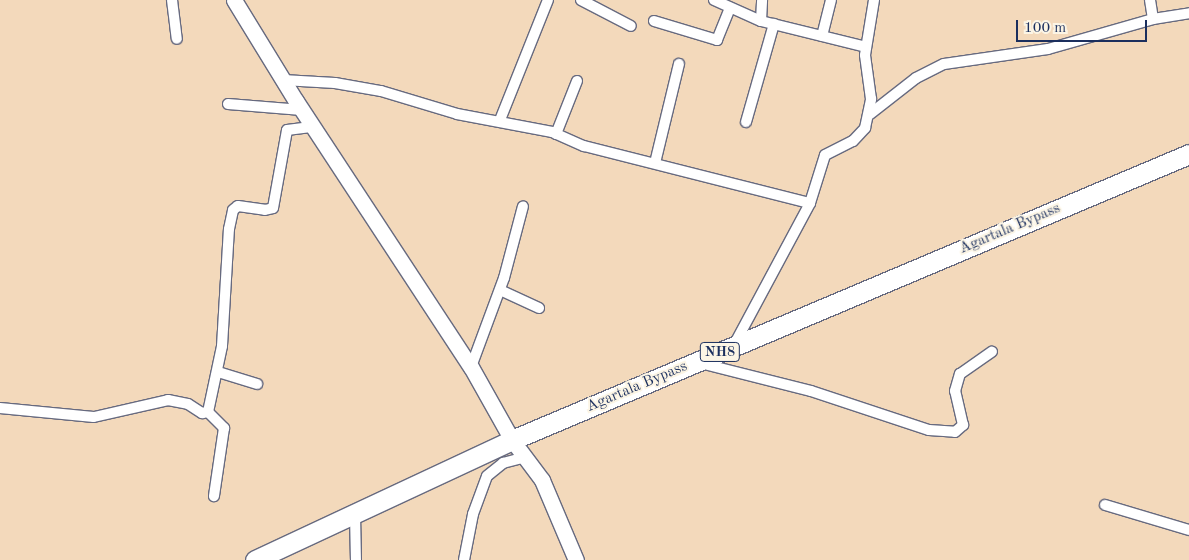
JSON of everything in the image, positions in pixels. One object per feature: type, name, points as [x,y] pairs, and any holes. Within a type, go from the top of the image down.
[{"type":"highway","name":"Agartala Bypass","points":[[255,560],[512,440],[1189,154]]},
{"type":"street","points":[[172,0],[177,39]]},
{"type":"street","points":[[234,0],[302,110],[471,367],[512,440],[551,496],[576,560]]},
{"type":"street","points":[[500,120],[548,0]]},
{"type":"street","points":[[581,0],[632,26]]},
{"type":"street","points":[[714,0],[761,21],[866,47]]},
{"type":"street","points":[[761,21],[762,0]]},
{"type":"street","points":[[822,36],[831,0]]},
{"type":"street","points":[[870,114],[866,47],[874,0]]},
{"type":"street","points":[[1150,0],[1152,19]]},
{"type":"street","points":[[654,21],[717,40],[730,8]]},
{"type":"street","points":[[734,346],[810,203],[825,155],[858,137],[870,114],[916,78],[944,64],[1048,49],[1152,19],[1189,13]]},
{"type":"street","points":[[746,122],[774,24]]},
{"type":"street","points":[[655,163],[679,64]]},
{"type":"street","points":[[283,80],[335,83],[382,91],[449,112],[500,120],[556,134],[584,146],[810,203]]},
{"type":"street","points":[[556,134],[577,81]]},
{"type":"street","points":[[228,104],[302,110]]},
{"type":"street","points":[[208,412],[218,372],[233,210],[238,206],[265,210],[273,208],[287,130],[313,127]]},
{"type":"street","points":[[471,367],[500,290],[523,206]]},
{"type":"street","points":[[500,290],[539,308]]},
{"type":"street","points":[[697,362],[811,391],[929,430],[955,432],[963,425],[955,392],[960,374],[992,352]]},
{"type":"street","points":[[218,372],[257,384]]},
{"type":"street","points":[[0,408],[94,417],[168,400],[188,404],[202,413],[208,412]]},
{"type":"street","points":[[208,412],[224,428],[214,496]]},
{"type":"street","points":[[464,560],[473,514],[487,476],[503,463],[525,457]]},
{"type":"street","points":[[1105,505],[1189,530]]},
{"type":"street","points":[[355,514],[356,560]]}]
